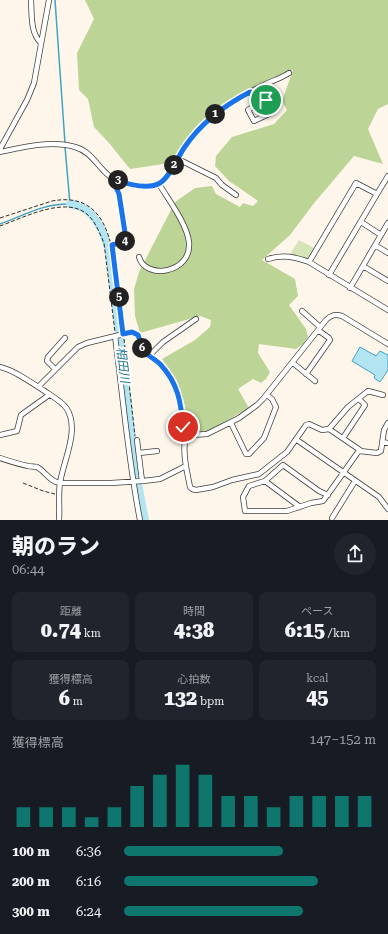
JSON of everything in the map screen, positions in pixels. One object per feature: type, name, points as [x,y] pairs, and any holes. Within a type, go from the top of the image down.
[{"type":"street","points":[[31,0],[34,33],[36,39],[41,44]]},
{"type":"street","points":[[0,151],[27,100],[31,89],[49,0]]},
{"type":"street","points":[[0,151],[46,144],[76,147],[93,157],[106,174],[115,180],[132,185],[159,184],[165,179],[185,147],[213,116],[238,98],[263,85],[282,78],[289,73]]},
{"type":"street","points":[[250,92],[256,105]]},
{"type":"street","points":[[266,100],[273,112],[254,121],[248,110],[256,105],[266,100]]},
{"type":"street","points":[[178,159],[216,178],[222,185],[236,195]]},
{"type":"street","points":[[329,275],[388,176]]},
{"type":"street","points":[[309,262],[356,183],[377,194]]},
{"type":"street","points":[[139,257],[140,262],[144,266],[151,270],[161,270],[176,268],[184,261],[187,255],[189,241],[187,234],[176,211],[159,184]]},
{"type":"street","points":[[361,222],[381,235]]},
{"type":"street","points":[[350,288],[388,223]]},
{"type":"street","points":[[375,245],[388,253]]},
{"type":"street","points":[[268,259],[284,256],[298,258],[309,262],[388,310]]},
{"type":"street","points":[[363,266],[388,281]]},
{"type":"street","points":[[302,311],[330,340],[306,374]]},
{"type":"street","points":[[38,387],[78,346],[132,332],[138,335],[143,349],[160,364],[172,381],[179,395],[183,427],[187,433],[192,435],[207,434],[231,423],[257,405],[267,395],[330,316],[342,316],[388,344]]},
{"type":"street","points":[[150,356],[163,342],[196,319]]},
{"type":"street","points":[[116,336],[133,482],[140,520]]},
{"type":"street","points":[[55,369],[47,361],[48,357],[65,338]]},
{"type":"street","points":[[293,363],[315,381]]},
{"type":"street","points":[[0,367],[13,371],[38,387],[66,407],[70,417],[71,434],[69,451],[60,483],[59,520]]},
{"type":"street","points":[[187,433],[185,444],[186,466],[190,487],[196,490],[213,487],[232,480],[259,474],[287,452],[306,424],[322,430],[329,428],[348,407],[370,391],[383,394]]},
{"type":"street","points":[[0,435],[17,431],[21,415],[49,395]]},
{"type":"street","points":[[231,423],[246,454],[249,454],[264,438],[276,406],[272,399],[267,395]]},
{"type":"street","points":[[343,438],[364,408],[364,403],[359,399]]},
{"type":"street","points":[[328,495],[319,491],[283,465],[265,481],[250,486],[243,498],[245,511],[287,511],[324,501],[358,452],[379,453],[381,451],[384,430],[388,422]]},
{"type":"street","points":[[329,428],[360,450],[360,452]]},
{"type":"street","points":[[137,440],[141,481]]},
{"type":"street","points":[[296,440],[379,497],[388,509]]},
{"type":"street","points":[[382,442],[388,443]]},
{"type":"street","points":[[139,453],[156,451]]},
{"type":"street","points":[[0,458],[39,468],[48,477],[60,483],[133,482],[160,479],[186,466]]},
{"type":"street","points":[[265,481],[300,507]]},
{"type":"street","points":[[332,518],[354,481]]},
{"type":"path","points":[[112,245],[124,242],[126,239],[119,194],[115,185],[115,180]]},
{"type":"path","points":[[0,218],[52,200],[72,199],[87,205],[97,214],[112,245],[135,435],[137,440]]},
{"type":"path","points":[[0,226],[53,207],[69,207],[88,215],[99,231],[104,243],[116,336]]},
{"type":"path","points":[[23,484],[53,494],[60,493]]},
{"type":"green space","points":[[85,0],[388,0],[388,104],[378,109],[368,129],[383,164],[354,156],[315,202],[290,235],[262,260],[295,279],[298,296],[289,305],[306,329],[308,337],[303,344],[296,349],[259,344],[258,353],[270,372],[266,379],[261,383],[253,379],[238,389],[249,408],[208,431],[197,432],[187,426],[185,406],[176,379],[162,359],[195,340],[210,327],[211,320],[200,316],[140,333],[135,316],[134,289],[139,272],[175,202],[195,188],[212,186],[216,194],[240,207],[243,203],[253,206],[258,201],[229,181],[215,166],[216,156],[232,137],[274,124],[287,110],[282,101],[293,70],[268,80],[241,94],[215,111],[191,132],[170,163],[130,169],[94,127],[88,99],[79,90],[77,53],[94,19]]},
{"type":"green space","points":[[299,240],[314,248],[308,260],[290,254]]},
{"type":"water","points":[[360,347],[376,356],[380,351],[388,355],[388,370],[380,382],[374,378],[375,375],[352,361]]},
{"type":"waterway","points":[[55,0],[65,143]]},
{"type":"waterway","points":[[0,224],[42,208],[60,204],[70,204],[65,147]]},
{"type":"waterway","name":"相田川","points":[[70,204],[85,210],[96,221],[104,235],[109,251],[137,479],[145,520]]},
{"type":"route","points":[[183,427],[179,395],[172,381],[160,364],[143,349],[138,335],[132,332],[123,334],[112,245],[124,242],[126,239],[119,194],[115,185],[115,180],[141,186],[159,184],[165,179],[185,147],[213,116],[238,98],[250,92],[256,105],[266,100]]}]
